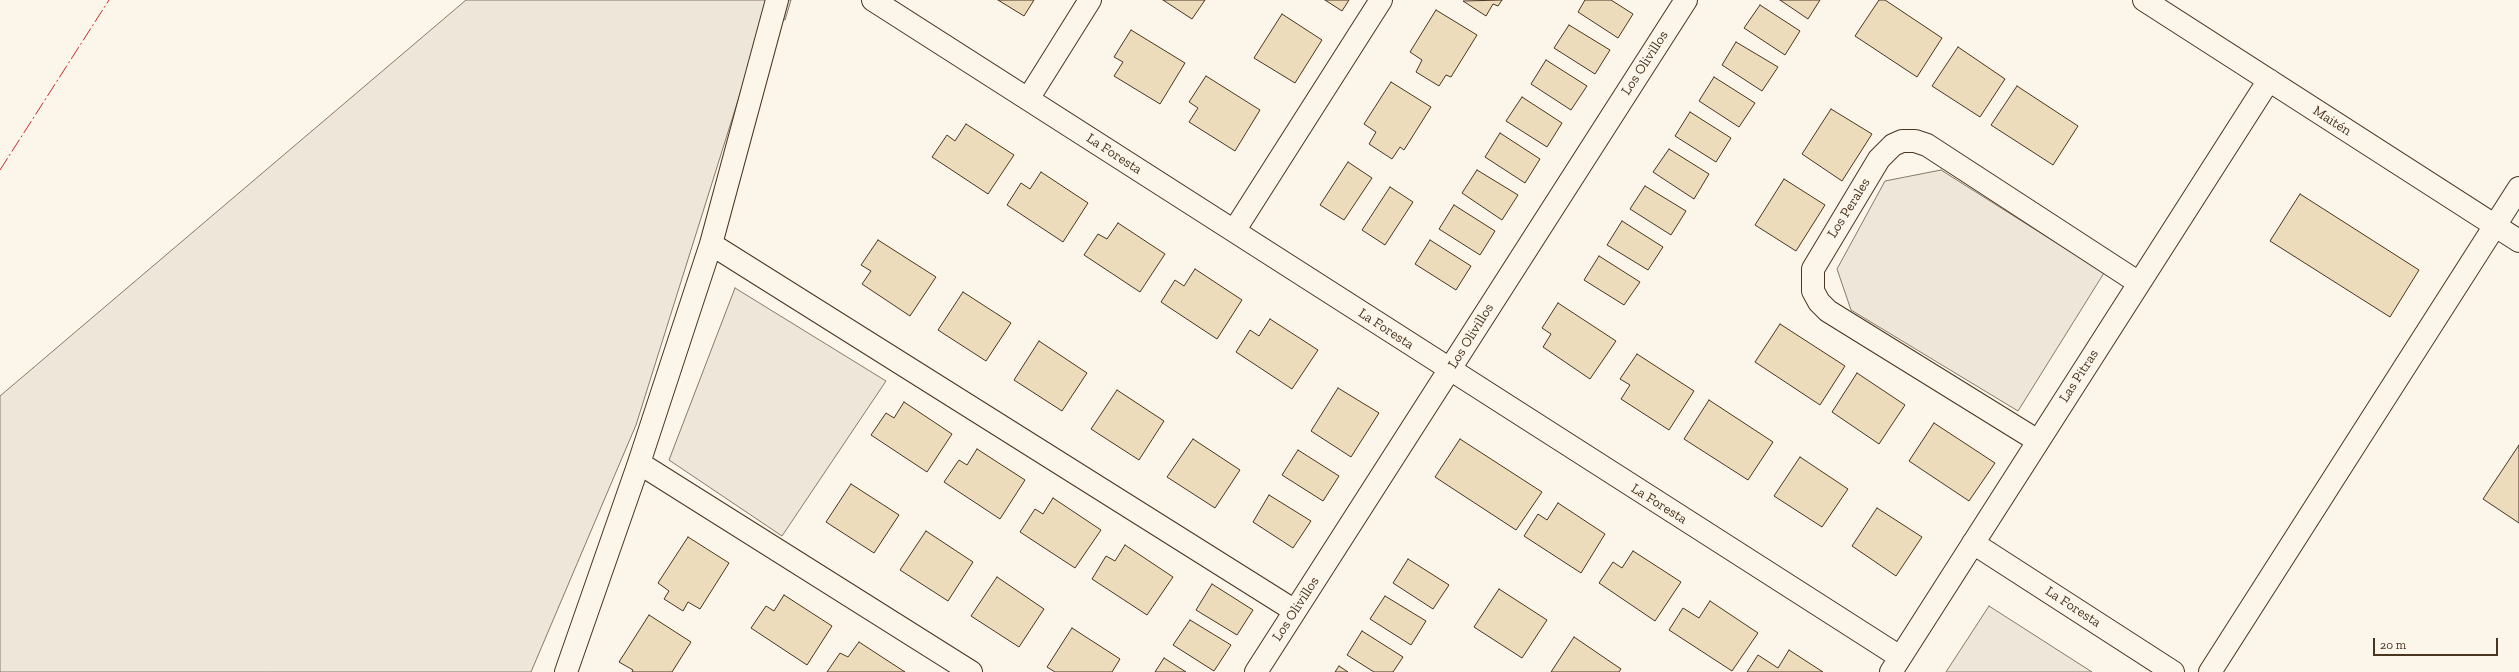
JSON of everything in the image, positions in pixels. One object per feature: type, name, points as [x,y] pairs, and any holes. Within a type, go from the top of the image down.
[{"type":"street","points":[[566,672],[639,463],[711,244],[777,0]]},
{"type":"street","name":"La Foresta","points":[[873,0],[1449,369],[1895,665]]},
{"type":"street","points":[[1028,99],[1090,0]]},
{"type":"street","points":[[1234,231],[1381,0]]},
{"type":"street","name":"Los Olivillos","points":[[1256,672],[1686,0]]},
{"type":"street","name":"Maitén","points":[[2144,0],[2519,241]]},
{"type":"street","name":"Las Pitras","points":[[1895,665],[2269,80]]},
{"type":"street","name":"Los Perales","points":[[2038,441],[1828,311],[1819,302],[1813,291],[1812,280],[1815,265],[1879,159],[1893,145],[1902,141],[1915,141],[1927,145],[2139,283]]},
{"type":"street","points":[[2210,672],[2519,188]]},
{"type":"street","points":[[711,244],[1294,611]]},
{"type":"street","points":[[639,463],[971,672]]},
{"type":"street","name":"La Foresta","points":[[1973,543],[2174,672]]},
{"type":"shaded area","points":[[466,0],[791,0],[785,20],[766,11],[636,425],[531,672],[0,672],[0,396]]},
{"type":"shaded area","points":[[1941,170],[2104,273],[2018,411],[1851,310],[1837,269],[1885,181]]},
{"type":"shaded area","points":[[735,288],[886,381],[782,536],[669,460]]},
{"type":"shaded area","points":[[1989,606],[2092,672],[1946,672]]},
{"type":"building","points":[[998,0],[1034,0],[1024,16]]},
{"type":"building","points":[[1163,0],[1205,0],[1192,19]]},
{"type":"building","points":[[1325,0],[1349,0],[1342,11]]},
{"type":"building","points":[[1502,0],[1498,6],[1493,4],[1486,16],[1463,1]]},
{"type":"building","points":[[1585,0],[1611,0],[1633,14],[1618,38],[1578,12]]},
{"type":"building","points":[[1780,0],[1820,0],[1808,19]]},
{"type":"building","points":[[1879,0],[1885,0],[1942,38],[1917,77],[1855,36]]},
{"type":"building","points":[[1760,5],[1800,31],[1785,55],[1744,28]]},
{"type":"building","points":[[1436,10],[1477,35],[1451,77],[1446,75],[1439,86],[1416,72],[1422,60],[1410,52]]},
{"type":"building","points":[[1282,14],[1322,40],[1295,83],[1254,58]]},
{"type":"building","points":[[1569,25],[1610,50],[1595,74],[1554,48]]},
{"type":"building","points":[[1131,30],[1185,63],[1160,104],[1114,76],[1123,62],[1114,57]]},
{"type":"building","points":[[1736,42],[1778,67],[1762,91],[1722,65]]},
{"type":"building","points":[[1958,47],[2005,79],[1980,117],[1932,86]]},
{"type":"building","points":[[1546,60],[1587,86],[1571,110],[1531,84]]},
{"type":"building","points":[[1206,76],[1260,110],[1235,151],[1189,122],[1198,108],[1189,102]]},
{"type":"building","points":[[1714,77],[1755,103],[1739,127],[1699,101]]},
{"type":"building","points":[[1391,82],[1431,107],[1404,150],[1400,147],[1392,159],[1369,144],[1376,132],[1364,124]]},
{"type":"building","points":[[2017,86],[2078,126],[2053,165],[1991,125]]},
{"type":"building","points":[[1522,97],[1562,123],[1547,147],[1506,121]]},
{"type":"building","points":[[1831,109],[1872,134],[1842,181],[1802,154]]},
{"type":"building","points":[[1690,112],[1731,138],[1716,162],[1675,136]]},
{"type":"building","points":[[966,124],[1014,155],[988,194],[932,157],[947,135],[955,141]]},
{"type":"building","points":[[1500,133],[1540,159],[1525,183],[1485,157]]},
{"type":"building","points":[[1669,149],[1709,174],[1694,199],[1653,172]]},
{"type":"building","points":[[1348,162],[1372,178],[1344,220],[1320,205]]},
{"type":"building","points":[[1477,170],[1518,195],[1502,220],[1462,193]]},
{"type":"building","points":[[1041,172],[1088,203],[1063,242],[1007,205],[1021,183],[1030,189]]},
{"type":"building","points":[[1784,179],[1825,205],[1796,251],[1755,225]]},
{"type":"building","points":[[1645,186],[1686,211],[1671,235],[1630,209]]},
{"type":"building","points":[[1390,187],[1413,202],[1385,245],[1362,230]]},
{"type":"building","points":[[2300,194],[2419,270],[2390,317],[2270,241]]},
{"type":"building","points":[[1454,205],[1495,231],[1480,255],[1439,229]]},
{"type":"building","points":[[1622,221],[1663,247],[1648,270],[1607,245]]},
{"type":"building","points":[[1118,223],[1165,254],[1140,292],[1084,255],[1098,234],[1107,239]]},
{"type":"building","points":[[878,240],[936,277],[910,316],[862,284],[871,271],[861,265]]},
{"type":"building","points":[[1430,240],[1471,266],[1456,290],[1415,264]]},
{"type":"building","points":[[1599,256],[1640,282],[1624,305],[1584,280]]},
{"type":"building","points":[[1195,269],[1242,300],[1217,339],[1161,302],[1175,280],[1184,286]]},
{"type":"building","points":[[963,292],[1011,323],[986,361],[938,330]]},
{"type":"building","points":[[1558,303],[1616,341],[1590,379],[1543,347],[1551,334],[1542,328]]},
{"type":"building","points":[[1270,319],[1318,350],[1292,389],[1236,352],[1250,330],[1259,336]]},
{"type":"building","points":[[1780,324],[1845,366],[1820,405],[1755,362]]},
{"type":"building","points":[[1039,341],[1087,373],[1062,411],[1014,380]]},
{"type":"building","points":[[1637,354],[1694,391],[1669,430],[1621,399],[1630,385],[1620,379]]},
{"type":"building","points":[[1857,373],[1905,405],[1879,444],[1832,412]]},
{"type":"building","points":[[1338,388],[1379,413],[1351,457],[1311,431]]},
{"type":"building","points":[[1117,390],[1164,421],[1139,460],[1091,429]]},
{"type":"building","points":[[1709,400],[1773,442],[1748,480],[1684,439]]},
{"type":"building","points":[[904,402],[952,434],[927,472],[871,435],[886,413],[894,418]]},
{"type":"building","points":[[1934,423],[1995,463],[1969,501],[1909,461]]},
{"type":"building","points":[[1193,439],[1240,470],[1215,508],[1167,477]]},
{"type":"building","points":[[1460,439],[1542,492],[1516,530],[1435,477]]},
{"type":"building","points":[[2519,445],[2519,523],[2483,499]]},
{"type":"building","points":[[977,449],[1025,480],[1000,519],[944,482],[959,460],[967,465]]},
{"type":"building","points":[[1298,450],[1339,476],[1323,501],[1282,475]]},
{"type":"building","points":[[1800,457],[1848,489],[1822,527],[1774,496]]},
{"type":"building","points":[[851,484],[899,515],[874,553],[826,522]]},
{"type":"building","points":[[1269,495],[1311,521],[1293,548],[1253,522]]},
{"type":"building","points":[[1053,498],[1101,530],[1075,568],[1020,532],[1035,509],[1043,514]]},
{"type":"building","points":[[1558,503],[1605,534],[1581,573],[1524,536],[1538,514],[1547,520]]},
{"type":"building","points":[[1877,508],[1922,537],[1896,576],[1852,546]]},
{"type":"building","points":[[926,531],[973,562],[948,601],[900,570]]},
{"type":"building","points":[[688,537],[729,563],[700,609],[688,602],[683,611],[664,599],[669,591],[658,583]]},
{"type":"building","points":[[1125,545],[1173,577],[1147,615],[1092,579],[1106,556],[1115,561]]},
{"type":"building","points":[[1633,551],[1681,582],[1655,621],[1599,583],[1613,562],[1622,568]]},
{"type":"building","points":[[1408,559],[1449,585],[1433,609],[1393,583]]},
{"type":"building","points":[[997,577],[1044,609],[1019,647],[971,616]]},
{"type":"building","points":[[1212,584],[1253,610],[1237,635],[1196,610]]},
{"type":"building","points":[[1499,589],[1547,620],[1522,658],[1474,627]]},
{"type":"building","points":[[784,595],[832,626],[807,665],[751,628],[766,606],[774,611]]},
{"type":"building","points":[[1385,596],[1426,621],[1411,645],[1370,619]]},
{"type":"building","points":[[1710,601],[1758,633],[1732,671],[1669,630],[1683,608],[1699,618]]},
{"type":"building","points":[[649,615],[691,642],[672,672],[632,672],[633,670],[619,662]]},
{"type":"building","points":[[1190,620],[1231,645],[1214,671],[1173,645]]},
{"type":"building","points":[[1072,628],[1120,659],[1112,672],[1055,672],[1047,667]]},
{"type":"building","points":[[1362,631],[1403,657],[1393,672],[1374,672],[1347,655]]},
{"type":"building","points":[[1574,637],[1621,669],[1619,672],[1551,672]]},
{"type":"building","points":[[859,642],[905,672],[827,672],[840,653],[848,657]]},
{"type":"building","points":[[1789,650],[1823,672],[1747,672],[1758,655],[1778,668]]},
{"type":"building","points":[[1164,658],[1186,672],[1155,672]]},
{"type":"building","points":[[1339,666],[1348,672],[1335,672]]},
{"type":"power","points":[[0,170],[109,0]]}]
